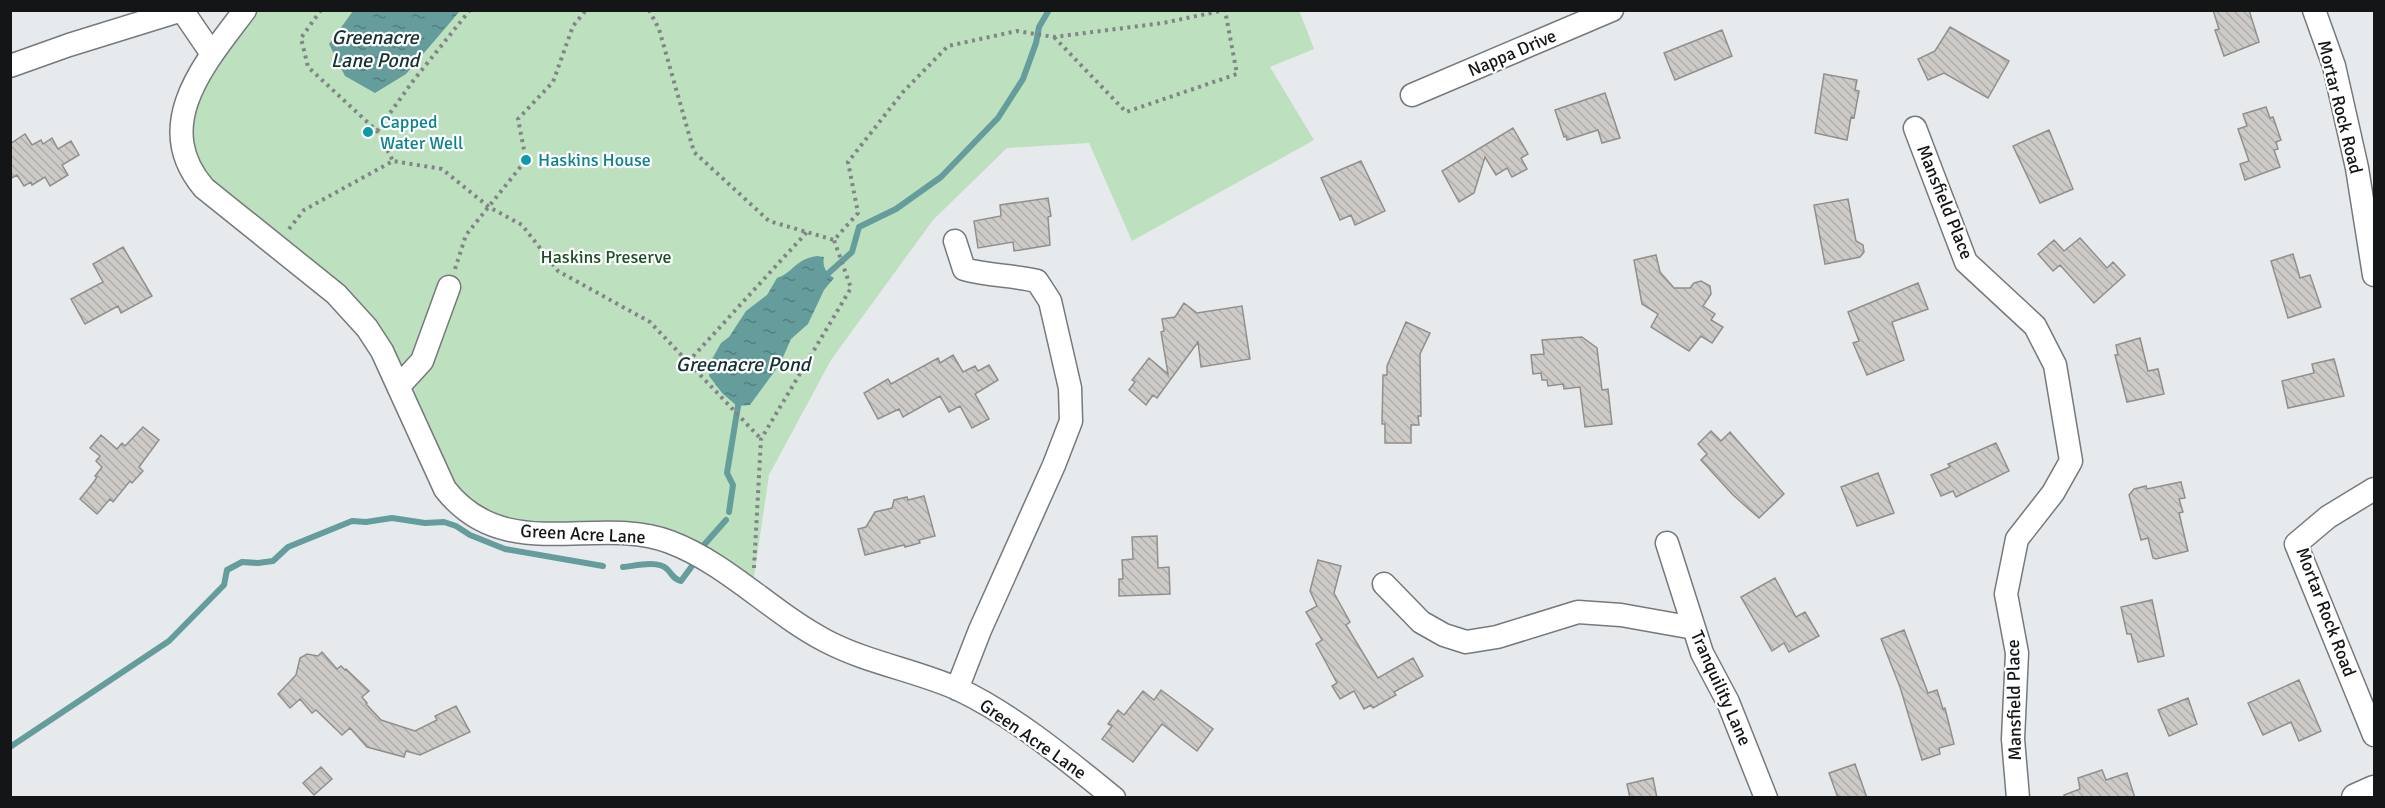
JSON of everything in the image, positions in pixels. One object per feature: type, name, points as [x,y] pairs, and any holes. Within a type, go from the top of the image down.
[{"type":"main road","points":[[2356,798],[2374,790]]},
{"type":"street","points":[[10,66],[182,10],[212,54]]},
{"type":"street","name":"Green Acre Lane","points":[[245,10],[212,54],[184,107],[180,128],[183,151],[190,172],[204,188],[336,294],[354,312],[382,351],[445,489],[457,504],[470,513],[513,530],[548,535],[643,535],[669,541],[697,555],[752,590],[793,621],[826,641],[874,662],[957,689],[994,709],[1114,798]]},
{"type":"street","name":"Nappa Drive","points":[[1412,96],[1612,10]]},
{"type":"street","name":"Mortar Rock Road","points":[[2314,10],[2334,66],[2357,168],[2374,275]]},
{"type":"street","name":"Mansfield Place","points":[[1915,128],[1966,262],[2035,326],[2055,365],[2070,451],[2071,461],[2053,493],[2016,539],[2006,594],[2017,653],[2013,739],[2018,798]]},
{"type":"street","points":[[956,241],[964,269],[981,274],[1014,276],[1036,281],[1050,301],[1070,388],[1071,421],[1054,465],[980,630],[957,689]]},
{"type":"street","points":[[399,386],[422,362],[449,287]]},
{"type":"street","name":"Mortar Rock Road","points":[[2374,489],[2328,517],[2296,544],[2374,735]]},
{"type":"street","name":"Tranquility Lane","points":[[1667,543],[1702,653],[1741,731],[1766,798]]},
{"type":"street","points":[[1384,584],[1421,622],[1466,642],[1497,636],[1578,612],[1621,615],[1694,628]]},
{"type":"path","points":[[321,10],[301,38],[308,67],[377,131],[393,161]]},
{"type":"path","points":[[377,131],[413,81],[470,10]]},
{"type":"path","points":[[449,287],[466,234],[526,160],[518,119],[553,82],[573,26],[586,10]]},
{"type":"path","points":[[649,10],[659,29],[694,152],[769,221],[834,240]]},
{"type":"path","points":[[834,240],[858,213],[848,162],[903,92],[948,46],[1017,31],[1054,36],[1163,23],[1225,10],[1237,74],[1126,112],[1054,36]]},
{"type":"path","points":[[276,245],[304,210],[393,161],[442,169],[489,207],[522,225],[558,271],[650,322],[761,439]]},
{"type":"path","points":[[688,362],[807,232]]},
{"type":"path","points":[[752,590],[761,439],[851,288],[834,240]]},
{"type":"green space","name":"Haskins Preserve","points":[[1299,10],[1314,49],[1270,67],[1314,140],[1132,241],[1089,143],[1007,148],[933,220],[831,360],[769,475],[752,590],[643,535],[547,535],[470,513],[367,328],[190,172],[194,85],[245,11]]},
{"type":"water","name":"Greenacre Lane Pond","points":[[353,11],[460,11],[406,74],[375,93],[345,76],[329,44]]},
{"type":"water","name":"Greenacre Pond","points":[[817,256],[824,257],[825,269],[834,278],[824,290],[808,324],[791,339],[780,364],[750,405],[737,406],[722,393],[709,376],[712,359],[721,343],[729,337],[746,311],[767,295],[777,278],[803,260]]},
{"type":"building","points":[[2213,10],[2249,10],[2259,42],[2224,56],[2215,30],[2219,29]]},
{"type":"building","points":[[1950,27],[2009,61],[1988,98],[1944,73],[1928,80],[1918,59],[1935,51]]},
{"type":"building","points":[[1722,30],[1732,56],[1675,80],[1664,53]]},
{"type":"building","points":[[1824,74],[1857,80],[1855,90],[1859,91],[1847,140],[1815,133]]},
{"type":"building","points":[[1605,93],[1620,138],[1602,143],[1598,130],[1567,140],[1555,110]]},
{"type":"building","points":[[2266,107],[2270,118],[2273,117],[2281,140],[2276,142],[2278,149],[2274,150],[2280,167],[2245,180],[2240,164],[2249,161],[2238,129],[2247,126],[2243,114]]},
{"type":"building","points":[[1513,128],[1528,154],[1521,158],[1527,169],[1512,177],[1507,168],[1496,175],[1485,157],[1474,193],[1459,202],[1442,171]]},
{"type":"building","points":[[2049,130],[2073,189],[2040,203],[2013,146]]},
{"type":"building","points":[[25,134],[32,145],[41,140],[43,144],[52,138],[58,149],[71,141],[79,155],[62,165],[68,175],[50,186],[45,177],[32,185],[31,182],[24,186],[17,175],[10,179],[10,144]]},
{"type":"building","points":[[1361,161],[1385,211],[1355,225],[1351,215],[1340,220],[1321,178]]},
{"type":"building","points":[[1048,198],[1051,216],[1048,217],[1050,245],[1014,251],[1013,242],[978,248],[974,221],[1001,216],[1000,205]]},
{"type":"building","points":[[1848,199],[1856,241],[1863,245],[1864,252],[1860,257],[1825,264],[1814,205]]},
{"type":"building","points":[[2080,238],[2107,268],[2113,262],[2125,275],[2094,303],[2060,265],[2053,271],[2038,254],[2054,240],[2064,251]]},
{"type":"building","points":[[123,247],[152,296],[121,313],[118,306],[85,324],[71,299],[103,282],[93,264]]},
{"type":"building","points":[[2293,254],[2300,278],[2310,275],[2321,307],[2288,318],[2271,261]]},
{"type":"building","points":[[1656,255],[1660,272],[1674,288],[1690,288],[1694,283],[1701,281],[1710,286],[1711,294],[1703,306],[1715,314],[1711,320],[1723,327],[1712,343],[1701,336],[1689,351],[1651,327],[1658,314],[1642,304],[1634,260]]},
{"type":"building","points":[[1918,283],[1928,309],[1892,322],[1904,360],[1867,375],[1853,343],[1859,341],[1848,312]]},
{"type":"building","points":[[1184,303],[1197,313],[1242,306],[1250,359],[1201,367],[1198,342],[1157,398],[1153,395],[1146,405],[1129,390],[1135,382],[1132,380],[1149,358],[1168,374],[1161,332],[1164,331],[1162,319],[1175,317]]},
{"type":"building","points":[[1406,322],[1430,333],[1420,354],[1421,416],[1418,416],[1419,425],[1411,425],[1411,443],[1385,443],[1385,424],[1382,424],[1383,375],[1387,375],[1387,366]]},
{"type":"building","points":[[1582,337],[1597,348],[1602,390],[1608,389],[1612,424],[1585,427],[1580,387],[1564,389],[1563,384],[1548,386],[1547,380],[1542,380],[1541,373],[1533,374],[1531,355],[1544,354],[1542,340]]},
{"type":"building","points":[[2140,338],[2148,371],[2158,369],[2164,394],[2127,402],[2115,355],[2118,355],[2116,345]]},
{"type":"building","points":[[953,355],[963,372],[975,366],[978,371],[989,365],[998,380],[975,394],[989,419],[972,428],[960,406],[949,412],[940,396],[903,417],[899,409],[878,419],[864,393],[888,379],[891,384],[938,358],[940,363]]},
{"type":"building","points":[[2334,359],[2344,396],[2288,408],[2282,381],[2314,373],[2312,364]]},
{"type":"building","points":[[143,427],[159,440],[139,467],[143,471],[132,483],[130,481],[113,502],[110,499],[97,514],[80,499],[102,467],[96,461],[100,456],[90,448],[101,435],[117,449],[122,443],[125,446]]},
{"type":"building","points":[[1711,431],[1721,441],[1730,432],[1784,494],[1759,518],[1733,495],[1701,460],[1707,454],[1698,444]]},
{"type":"building","points":[[1996,443],[2009,471],[1956,497],[1953,491],[1941,496],[1931,475],[1950,467],[1948,464]]},
{"type":"building","points":[[1878,473],[1894,513],[1857,526],[1841,487]]},
{"type":"building","points":[[2181,482],[2185,498],[2179,499],[2183,512],[2179,513],[2188,551],[2153,558],[2148,538],[2141,540],[2129,495],[2134,489],[2146,486],[2147,489]]},
{"type":"building","points":[[924,496],[935,536],[919,540],[920,543],[865,555],[858,529],[866,527],[875,512],[892,508],[894,500],[907,497],[908,500]]},
{"type":"building","points":[[1157,536],[1158,568],[1169,567],[1170,594],[1119,596],[1119,579],[1123,579],[1122,560],[1133,559],[1132,537]]},
{"type":"building","points":[[1318,560],[1341,566],[1334,593],[1350,622],[1346,625],[1378,678],[1413,658],[1423,676],[1394,692],[1396,695],[1373,708],[1371,705],[1364,709],[1354,691],[1340,699],[1332,686],[1337,683],[1316,644],[1322,640],[1306,612],[1317,606],[1310,591]]},
{"type":"building","points":[[1775,578],[1796,617],[1805,612],[1819,636],[1789,652],[1784,643],[1772,651],[1741,597]]},
{"type":"building","points":[[2152,600],[2164,656],[2138,662],[2131,634],[2127,634],[2121,607]]},
{"type":"building","points":[[1904,630],[1928,693],[1937,690],[1943,709],[1945,708],[1954,744],[1939,748],[1940,754],[1922,760],[1900,687],[1881,639]]},
{"type":"building","points":[[322,652],[337,669],[341,666],[346,669],[369,691],[362,697],[381,720],[415,731],[437,720],[435,716],[456,706],[470,732],[420,755],[406,751],[404,757],[367,747],[350,728],[342,735],[316,710],[312,713],[300,699],[290,708],[278,694],[296,675],[300,658],[307,654],[318,656]]},
{"type":"building","points":[[2299,680],[2321,731],[2299,741],[2291,722],[2263,735],[2248,703]]},
{"type":"building","points":[[1161,690],[1213,729],[1197,751],[1162,724],[1133,762],[1102,739],[1112,726],[1108,724],[1118,710],[1124,715],[1143,691],[1154,700]]},
{"type":"building","points":[[2188,698],[2197,724],[2169,736],[2158,710]]},
{"type":"building","points":[[1855,764],[1867,798],[1838,798],[1829,773]]},
{"type":"building","points":[[321,767],[332,779],[314,795],[303,783]]},
{"type":"building","points":[[2102,770],[2106,780],[2127,773],[2135,798],[2064,798],[2064,795],[2080,789],[2078,778]]},
{"type":"building","points":[[1653,778],[1657,798],[1630,798],[1627,784]]},
{"type":"waterway","points":[[822,279],[852,252],[859,227],[896,209],[941,177],[998,118],[1023,79],[1036,43],[1039,27],[1049,10]]},
{"type":"waterway","points":[[729,512],[733,485],[727,473],[739,400]]},
{"type":"waterway","points":[[10,747],[169,641],[224,585],[227,570],[242,562],[273,561],[288,547],[352,521],[366,522],[392,518],[425,523],[444,522],[505,549],[603,566]]},
{"type":"waterway","points":[[703,546],[726,520]]},
{"type":"waterway","points":[[623,567],[646,564],[663,566],[681,581],[692,566]]},
{"type":"place","name":"Capped Water Well","points":[[368,132]]},
{"type":"place","name":"Haskins House","points":[[526,160]]}]
